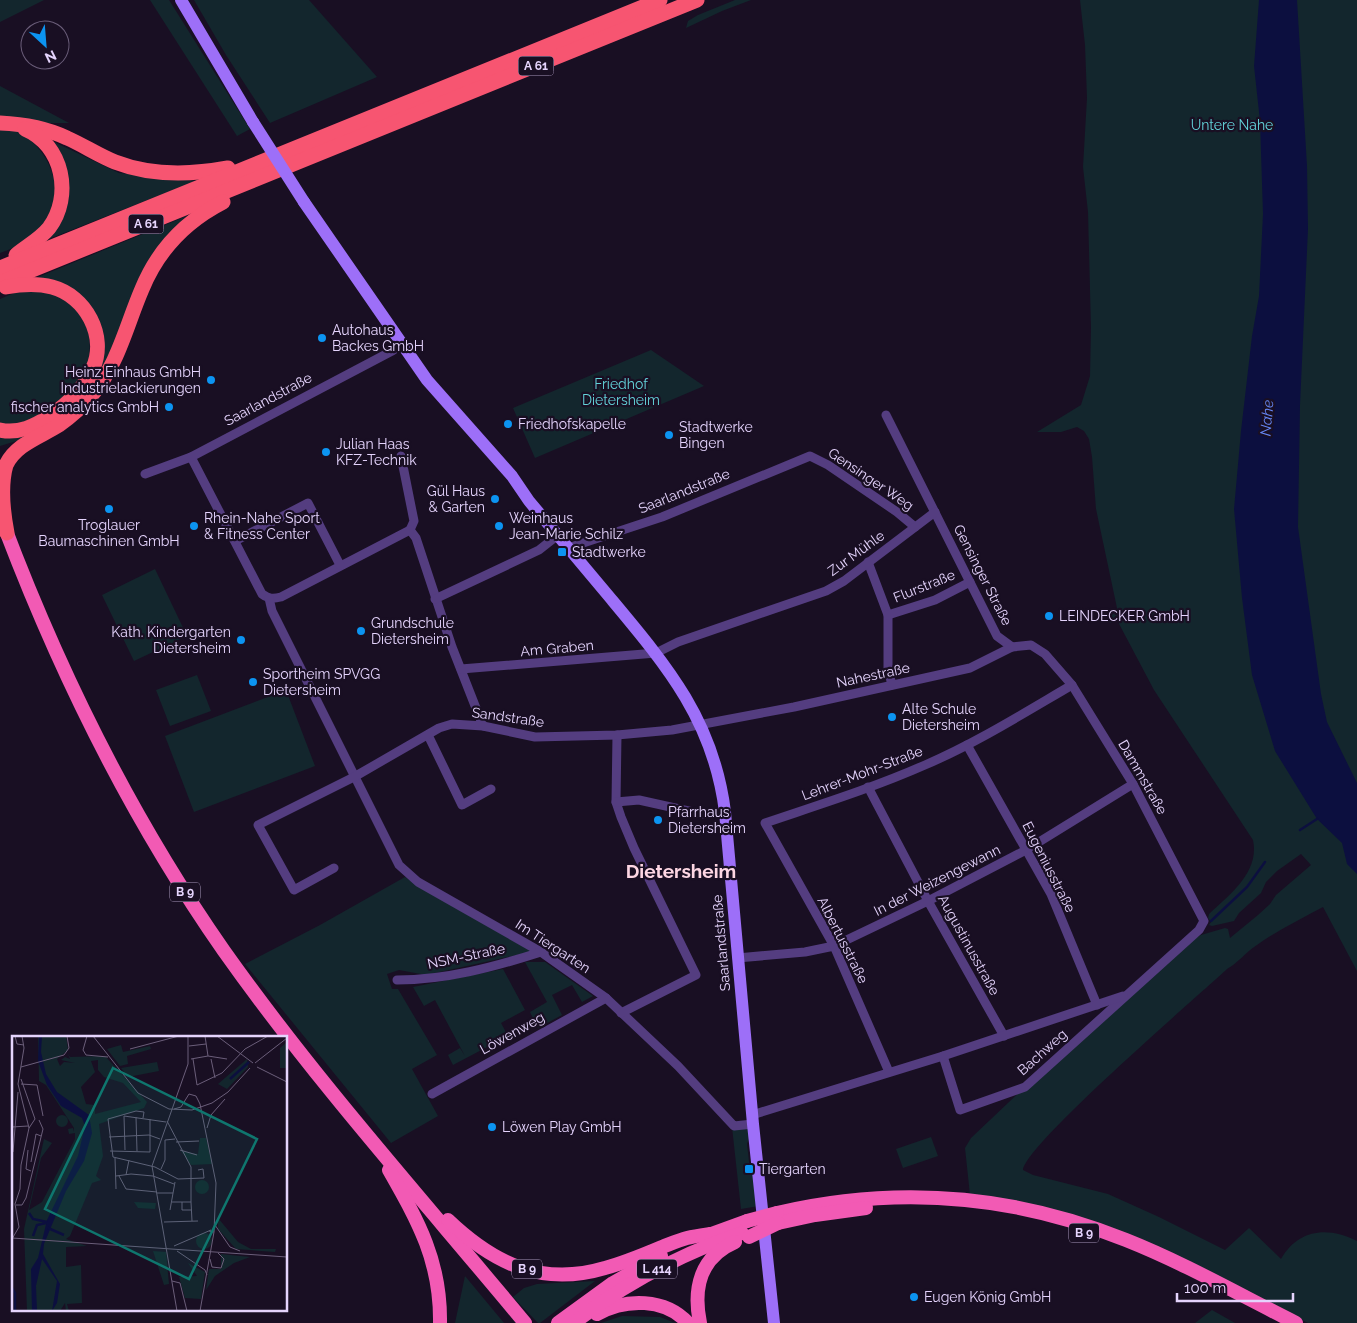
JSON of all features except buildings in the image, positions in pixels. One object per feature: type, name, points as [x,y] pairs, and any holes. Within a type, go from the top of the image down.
[{"type":"highway","name":"A 61","points":[[2,267],[268,158],[657,6],[674,10],[698,0]]},
{"type":"highway","name":"A 61","points":[[0,283],[292,165],[657,6]]},
{"type":"highway","points":[[2,123],[38,128],[66,137],[115,162],[157,172],[175,174],[208,172],[268,158]]},
{"type":"highway","points":[[2,123],[28,130],[48,146],[60,169],[62,194],[55,218],[48,229],[2,267]]},
{"type":"highway","points":[[0,452],[43,435],[76,411],[103,381],[122,344],[151,270],[160,255],[182,229],[213,206],[292,165]]},
{"type":"highway","points":[[0,288],[31,284],[54,287],[65,293],[77,301],[86,311],[96,332],[98,343],[94,366],[89,377],[77,393],[63,406],[42,421],[26,428],[13,431],[0,430]]},
{"type":"highway","points":[[6,533],[2,506],[2,479],[6,465],[24,444]]},
{"type":"highway","name":"B 9","points":[[0,515],[43,626],[71,687],[150,837],[244,979],[288,1036]]},
{"type":"highway","name":"B 9","points":[[288,1036],[525,1323]]},
{"type":"highway","name":"B 9","points":[[371,1139],[416,1217],[428,1247],[439,1291],[440,1323]]},
{"type":"highway","name":"B 9","points":[[397,1170],[475,1244],[504,1261],[525,1269],[565,1274],[592,1272],[686,1238],[710,1234]]},
{"type":"highway","name":"B 9","points":[[777,1218],[849,1200],[912,1196],[980,1200],[1030,1209],[1087,1225],[1148,1249],[1296,1323]]},
{"type":"highway","name":"B 9","points":[[777,1218],[894,1206],[964,1208],[1025,1217],[1078,1231],[1122,1247],[1278,1323]]},
{"type":"highway","name":"L 414","points":[[574,1323],[622,1289],[662,1266],[777,1218]]},
{"type":"highway","points":[[710,1234],[748,1230]]},
{"type":"highway","points":[[700,1323],[697,1294],[699,1281],[705,1269],[719,1252],[748,1230]]},
{"type":"highway","name":"L 414","points":[[558,1323],[594,1296],[631,1272],[670,1251],[710,1234]]},
{"type":"highway","points":[[579,1323],[612,1307],[631,1303],[667,1308],[688,1323]]},
{"type":"main road","name":"Saarlandstraße","points":[[181,0],[253,122],[304,202],[427,380],[512,476],[529,501],[656,653],[681,688],[712,749],[720,777],[725,812],[752,1119],[774,1323]]},
{"type":"street","name":"Saarlandstraße","points":[[144,474],[191,457],[402,344]]},
{"type":"street","points":[[886,414],[935,512]]},
{"type":"street","points":[[191,457],[262,594],[269,598],[281,597],[410,530],[414,521],[402,456]]},
{"type":"street","name":"Saarlandstraße","points":[[568,548],[662,517],[810,456]]},
{"type":"street","name":"Gensinger Weg","points":[[810,456],[828,465],[897,512],[915,527]]},
{"type":"street","points":[[235,541],[308,503],[340,565]]},
{"type":"street","name":"Zur Mühle","points":[[656,653],[678,642],[826,591],[844,581],[935,512]]},
{"type":"street","name":"Gensinger Straße","points":[[935,512],[998,636],[1012,647]]},
{"type":"street","points":[[410,530],[416,538],[435,599],[483,726]]},
{"type":"street","points":[[435,599],[539,550],[558,536]]},
{"type":"street","name":"Flurstraße","points":[[868,562],[888,615],[888,669],[892,685]]},
{"type":"street","name":"Flurstraße","points":[[888,615],[935,600],[970,582]]},
{"type":"street","points":[[269,598],[272,611],[354,777]]},
{"type":"street","name":"Nahestraße","points":[[701,725],[970,668],[1012,647],[1031,645],[1045,654]]},
{"type":"street","name":"Am Graben","points":[[460,669],[656,653]]},
{"type":"street","name":"Dammstraße","points":[[1045,654],[1072,685],[1133,784],[1204,921]]},
{"type":"street","name":"Lehrer-Mohr-Straße","points":[[765,823],[925,765],[967,745],[1072,685]]},
{"type":"street","name":"Sandstraße","points":[[334,868],[294,890],[258,825],[354,777],[439,728],[452,724],[483,726],[535,737],[617,735],[672,730],[701,725]]},
{"type":"street","points":[[428,735],[462,805],[491,789]]},
{"type":"street","points":[[617,735],[616,802],[634,848],[696,975],[622,1013]]},
{"type":"street","name":"Eugeniusstraße","points":[[967,745],[1051,894],[1097,1005]]},
{"type":"street","name":"Im Tiergarten","points":[[354,777],[399,865],[418,882],[541,952],[606,998],[678,1066],[734,1126],[752,1119]]},
{"type":"street","name":"In der Weizengewann","points":[[737,958],[806,952],[834,946],[928,901],[1026,850],[1133,784]]},
{"type":"street","name":"Augustinusstraße","points":[[868,787],[928,901],[1004,1036]]},
{"type":"street","points":[[616,802],[639,800],[702,814],[725,812]]},
{"type":"street","name":"Albertusstraße","points":[[765,823],[834,946],[889,1072]]},
{"type":"street","name":"Bachweg","points":[[943,1056],[960,1110],[1024,1087],[1199,930],[1204,921]]},
{"type":"street","name":"NSM-Straße","points":[[397,980],[423,980],[452,975],[502,964],[541,952]]},
{"type":"street","name":"Bachweg","points":[[752,1119],[1126,994]]},
{"type":"street","name":"Löwenweg","points":[[432,1094],[606,998]]},
{"type":"green space","points":[[0,0],[44,0],[0,22]]},
{"type":"green space","points":[[150,0],[169,0],[250,129],[237,136]]},
{"type":"green space","points":[[194,0],[309,0],[377,77],[270,123],[226,55]]},
{"type":"green space","points":[[735,0],[751,0],[686,28],[688,21],[698,15]]},
{"type":"green space","name":"Untere Nahe","points":[[1080,0],[1357,0],[1357,971],[1323,907],[1273,934],[1227,969],[1081,1102],[1031,1155],[1023,1170],[1033,1175],[1108,1194],[1225,1250],[1249,1228],[1281,1259],[1296,1241],[1315,1233],[1335,1233],[1357,1241],[1357,1323],[1308,1323],[1175,1257],[970,1195],[965,1148],[971,1138],[1025,1087],[1192,940],[1201,935],[1225,928],[1228,929],[1230,938],[1258,915],[1270,904],[1276,895],[1311,865],[1301,854],[1277,871],[1266,882],[1261,893],[1239,913],[1234,921],[1209,925],[1211,922],[1208,918],[1209,914],[1234,891],[1247,872],[1254,852],[1253,840],[1154,690],[1117,620],[1110,623],[1107,618],[1116,612],[1117,608],[1096,509],[1089,439],[1084,431],[1077,427],[1061,432],[1037,432],[1081,405],[1090,376],[1091,328],[1088,212],[1083,167],[1087,98],[1085,45]]},
{"type":"green space","points":[[0,86],[69,123],[44,123],[0,116]]},
{"type":"green space","points":[[0,129],[20,132],[36,146],[49,164],[53,174],[55,196],[49,217],[40,229],[21,244],[0,253]]},
{"type":"green space","points":[[50,140],[119,173],[196,181],[46,240],[62,219]]},
{"type":"green space","points":[[194,213],[156,254],[94,389],[23,439],[0,446],[0,435],[36,429],[100,365],[84,303],[31,280]]},
{"type":"green space","points":[[19,291],[51,292],[77,307],[90,328],[89,370],[58,406],[17,426],[0,424],[0,299]]},
{"type":"green space","name":"Friedhof Dietersheim","points":[[651,350],[704,386],[535,458],[513,408]]},
{"type":"green space","points":[[155,569],[187,636],[134,661],[102,595]]},
{"type":"green space","points":[[197,675],[211,711],[170,726],[156,690]]},
{"type":"green space","points":[[286,690],[315,766],[194,812],[165,736]]},
{"type":"green space","points":[[405,877],[447,903],[535,951],[426,975],[399,970],[387,974],[392,989],[398,989],[437,1055],[412,1069],[438,1116],[391,1143],[245,964],[320,925]]},
{"type":"green space","points":[[525,962],[545,962],[593,996],[582,1002],[572,985],[552,995],[562,1015],[538,1028],[530,1012],[547,1002]]},
{"type":"green space","points":[[503,969],[525,1010],[501,1023],[508,1036],[453,1065],[448,1055],[460,1048],[465,1056],[435,1000],[424,1006],[413,987]]},
{"type":"green space","points":[[732,1127],[748,1129],[751,1133],[747,1144],[750,1170],[755,1171],[759,1206],[741,1209]]},
{"type":"green space","points":[[931,1137],[938,1156],[903,1168],[896,1149]]},
{"type":"green space","points":[[465,1276],[504,1323],[455,1323]]},
{"type":"green space","points":[[595,1281],[540,1323],[513,1297],[524,1288],[537,1284]]},
{"type":"green space","points":[[1212,1310],[1235,1323],[1195,1323]]},
{"type":"green space","points":[[622,1316],[660,1317],[675,1323],[601,1323]]},
{"type":"water","name":"Nahe","points":[[1259,0],[1297,0],[1307,166],[1308,229],[1300,405],[1298,527],[1321,694],[1327,722],[1357,783],[1357,874],[1347,864],[1342,843],[1317,819],[1275,751],[1252,675],[1242,598],[1234,509],[1252,336],[1259,296],[1263,214],[1260,121],[1254,66]]},
{"type":"waterway","points":[[1300,830],[1317,819]]},
{"type":"waterway","points":[[1211,921],[1247,887],[1265,862]]},
{"type":"place","name":"Autohaus Backes GmbH","points":[[322,338]]},
{"type":"place","name":"Heinz Einhaus GmbH Industrielackierungen","points":[[211,380]]},
{"type":"place","name":"fischer analytics GmbH","points":[[169,407]]},
{"type":"place","name":"Friedhofskapelle","points":[[508,424]]},
{"type":"place","name":"Stadtwerke Bingen","points":[[669,435]]},
{"type":"place","name":"Julian Haas KFZ-Technik","points":[[326,452]]},
{"type":"place","name":"Gül Haus & Garten","points":[[495,499]]},
{"type":"place","name":"Troglauer Baumaschinen GmbH","points":[[109,509]]},
{"type":"place","name":"Rhein-Nahe Sport & Fitness Center","points":[[194,526]]},
{"type":"place","name":"Weinhaus Jean-Marie Schilz","points":[[499,526]]},
{"type":"place","name":"Stadtwerke","points":[[562,552]]},
{"type":"place","name":"LEINDECKER GmbH","points":[[1049,616]]},
{"type":"place","name":"Grundschule Dietersheim","points":[[361,631]]},
{"type":"place","name":"Kath. Kindergarten Dietersheim","points":[[241,640]]},
{"type":"place","name":"Sportheim SPVGG Dietersheim","points":[[253,682]]},
{"type":"place","name":"Alte Schule Dietersheim","points":[[892,717]]},
{"type":"place","name":"Pfarrhaus Dietersheim","points":[[658,820]]},
{"type":"place","name":"Löwen Play GmbH","points":[[492,1127]]},
{"type":"place","name":"Tiergarten","points":[[749,1169]]},
{"type":"place","name":"Eugen König GmbH","points":[[914,1297]]},
{"type":"district","name":"Dietersheim","points":[[681,871]]}]
